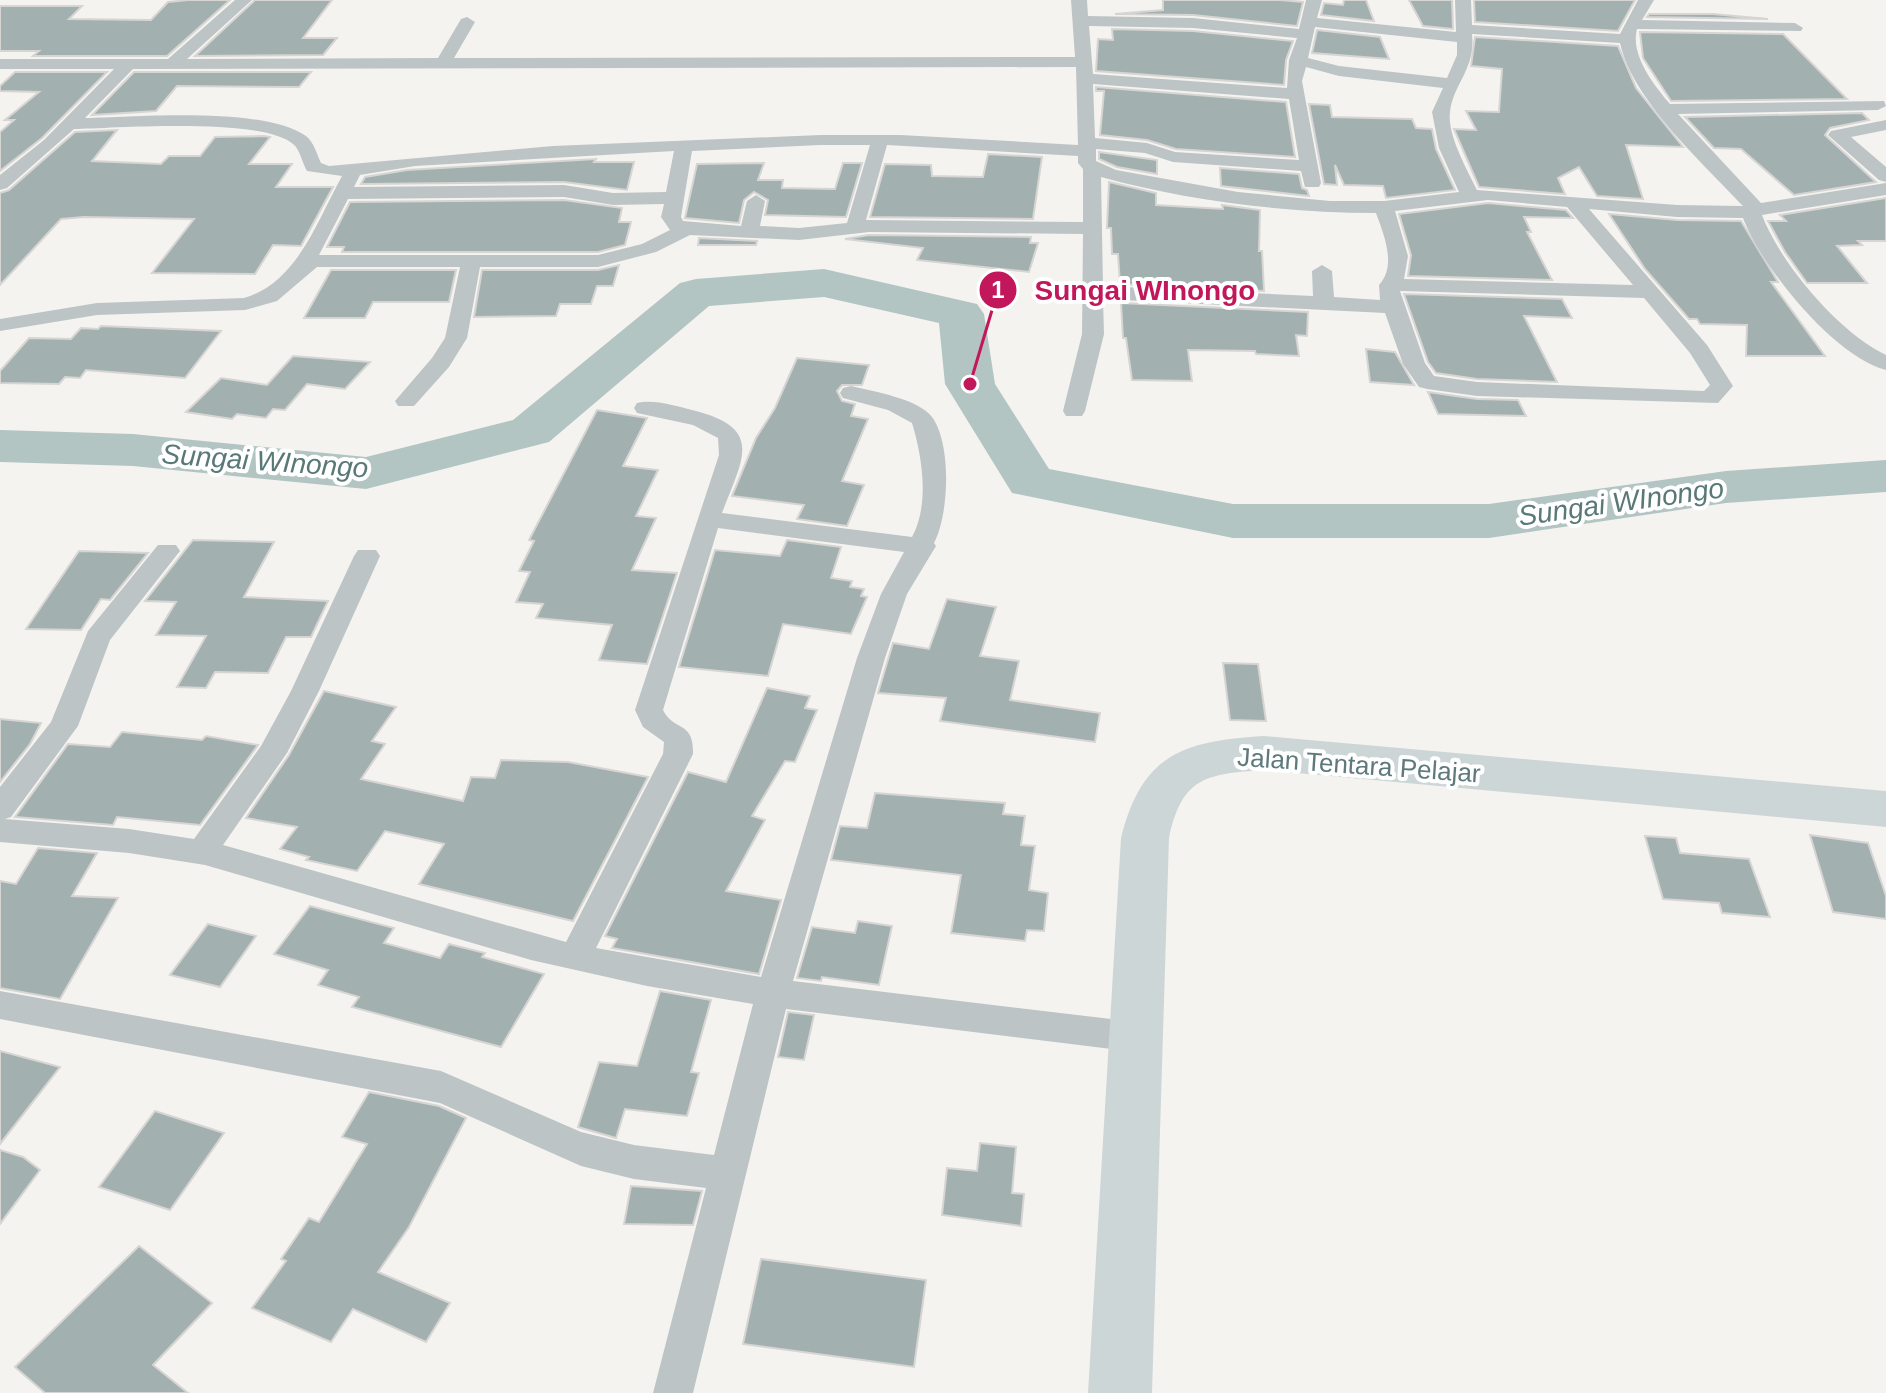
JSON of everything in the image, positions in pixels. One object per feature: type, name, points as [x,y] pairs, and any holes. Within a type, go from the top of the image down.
[{"type":"main road","name":"Jalan Tentara Pelajar","points":[[1120,1393],[1145,838],[1149,809],[1160,789],[1174,776],[1210,760],[1264,753],[1886,809]]},
{"type":"street","points":[[173,63],[244,0]]},
{"type":"street","points":[[1074,411],[1090,355],[1095,292],[1079,0]]},
{"type":"street","points":[[1314,0],[1297,60],[1296,94],[1317,207]]},
{"type":"street","points":[[1461,0],[1466,34],[1463,63],[1442,103],[1442,123],[1453,161],[1470,195]]},
{"type":"street","points":[[1646,0],[1629,32],[1642,77],[1754,211],[1758,231],[1834,331],[1852,347],[1886,363]]},
{"type":"street","points":[[1081,21],[1466,34],[1795,28]]},
{"type":"street","points":[[443,63],[467,22]]},
{"type":"street","points":[[1297,60],[1339,71],[1452,84]]},
{"type":"street","points":[[0,184],[36,157],[129,63]]},
{"type":"street","points":[[0,64],[443,63],[1084,70],[1296,94]]},
{"type":"street","points":[[1666,109],[1878,105]]},
{"type":"street","points":[[71,124],[262,127],[287,132],[302,141],[317,169],[353,171],[415,161],[684,146],[880,140],[1088,154],[1147,148],[1173,157],[1308,166]]},
{"type":"street","points":[[1886,125],[1837,135],[1886,176]]},
{"type":"street","points":[[855,227],[880,140]]},
{"type":"street","points":[[684,146],[672,222],[687,229],[815,234],[855,227],[1093,228]]},
{"type":"street","points":[[1088,154],[1212,194],[1317,207],[1384,207],[1470,195],[1677,211],[1754,211],[1886,189]]},
{"type":"street","points":[[0,325],[97,309],[245,304],[270,297],[306,264],[353,171]]},
{"type":"street","points":[[342,193],[564,191],[613,199],[674,198]]},
{"type":"street","points":[[749,232],[756,201]]},
{"type":"street","points":[[1384,207],[1397,252],[1397,273],[1391,296],[1414,364],[1427,382],[1477,389],[1710,398],[1720,392],[1722,386],[1699,350],[1573,202]]},
{"type":"street","points":[[306,264],[326,260],[569,262],[615,258],[649,248],[687,229]]},
{"type":"street","points":[[406,401],[441,362],[456,338],[471,262]]},
{"type":"street","points":[[1322,271],[1324,303]]},
{"type":"street","points":[[1095,292],[1324,303],[1391,296],[1650,292]]},
{"type":"street","points":[[673,1393],[773,992],[883,621],[894,594],[923,546],[934,506],[931,448],[922,419],[896,405],[851,393]]},
{"type":"street","points":[[575,957],[678,754],[679,739],[654,723],[649,710],[731,455],[730,436],[723,429],[705,421],[645,408]]},
{"type":"street","points":[[708,519],[923,546]]},
{"type":"street","points":[[0,809],[64,726],[98,637],[167,551]]},
{"type":"street","points":[[202,852],[278,743],[367,556]]},
{"type":"street","points":[[0,830],[202,852],[575,957],[773,992],[1136,1037]]},
{"type":"street","points":[[0,1005],[441,1087],[480,1100],[556,1140],[585,1150],[726,1174]]},
{"type":"building","points":[[230,0],[167,56],[33,56],[39,51],[0,51],[0,6],[82,6],[69,19],[151,20],[168,2]]},
{"type":"building","points":[[255,0],[332,0],[303,38],[337,38],[323,55],[195,56]]},
{"type":"building","points":[[1163,0],[1303,2],[1297,26],[1193,15],[1115,14],[1163,10]]},
{"type":"building","points":[[1344,0],[1366,0],[1374,21],[1321,15],[1324,3],[1343,5]]},
{"type":"building","points":[[1409,0],[1452,0],[1453,29],[1423,26]]},
{"type":"building","points":[[1474,0],[1635,0],[1618,31],[1475,22]]},
{"type":"building","points":[[1649,14],[1713,14],[1768,19],[1647,17]]},
{"type":"building","points":[[1112,29],[1193,31],[1293,41],[1286,60],[1284,85],[1096,71],[1098,39],[1113,40]]},
{"type":"building","points":[[1317,30],[1380,37],[1389,59],[1312,53]]},
{"type":"building","points":[[1640,32],[1783,34],[1847,99],[1671,101],[1643,58]]},
{"type":"building","points":[[1475,37],[1618,46],[1636,88],[1683,147],[1626,145],[1643,199],[1597,196],[1579,167],[1558,178],[1565,194],[1479,187],[1454,129],[1476,130],[1466,111],[1499,112],[1502,69],[1471,66]]},
{"type":"building","points":[[15,72],[107,72],[42,138],[0,171],[0,132],[14,120],[5,120],[39,92],[0,91],[0,86]]},
{"type":"building","points":[[134,72],[311,72],[299,87],[177,86],[156,111],[92,115]]},
{"type":"building","points":[[1096,87],[1286,102],[1295,157],[1176,149],[1147,140],[1100,135],[1104,91],[1096,91]]},
{"type":"building","points":[[1309,104],[1330,105],[1332,117],[1412,119],[1416,128],[1432,129],[1436,149],[1455,190],[1386,198],[1383,186],[1344,185],[1335,165],[1337,185],[1324,184]]},
{"type":"building","points":[[1862,113],[1869,120],[1830,128],[1825,135],[1876,182],[1794,195],[1741,149],[1714,148],[1685,117]]},
{"type":"building","points":[[117,130],[92,161],[161,164],[169,156],[200,156],[215,137],[264,136],[270,137],[249,164],[292,164],[276,187],[333,187],[301,246],[273,245],[255,274],[152,273],[194,219],[84,217],[61,219],[0,285],[0,193],[9,190],[75,132]]},
{"type":"building","points":[[1099,152],[1157,160],[1157,174],[1117,167],[1099,159]]},
{"type":"building","points":[[988,154],[1042,157],[1033,219],[870,217],[885,164],[931,165],[932,176],[983,177]]},
{"type":"building","points":[[596,159],[594,162],[634,162],[627,190],[564,182],[361,184],[365,177],[407,170]]},
{"type":"building","points":[[764,163],[758,180],[783,180],[782,188],[835,189],[843,163],[862,163],[846,217],[765,215],[768,200],[754,192],[744,200],[739,223],[685,218],[697,164]]},
{"type":"building","points":[[1220,168],[1299,174],[1302,188],[1307,190],[1309,196],[1221,186]]},
{"type":"building","points":[[1109,182],[1156,193],[1156,205],[1223,209],[1222,205],[1260,210],[1259,251],[1262,251],[1264,291],[1120,284],[1118,254],[1112,254],[1111,228],[1107,228]]},
{"type":"building","points":[[1886,198],[1886,241],[1858,241],[1862,245],[1837,246],[1867,283],[1807,283],[1768,221],[1786,221],[1780,215]]},
{"type":"building","points":[[564,200],[622,208],[619,222],[631,222],[625,245],[598,252],[342,252],[344,247],[327,247],[350,202]]},
{"type":"building","points":[[1488,203],[1566,210],[1573,218],[1524,217],[1531,232],[1527,232],[1552,280],[1408,276],[1411,255],[1399,214]]},
{"type":"building","points":[[1609,214],[1741,221],[1778,282],[1771,282],[1825,356],[1746,356],[1747,325],[1700,324],[1697,319],[1689,319],[1645,269]]},
{"type":"building","points":[[869,235],[1031,237],[1030,243],[1038,243],[1029,272],[917,260],[923,248],[845,239]]},
{"type":"building","points":[[699,238],[757,241],[756,245],[698,245]]},
{"type":"building","points":[[619,265],[613,286],[597,286],[591,304],[560,304],[556,316],[474,317],[482,270],[598,270]]},
{"type":"building","points":[[331,270],[456,270],[449,302],[373,302],[365,318],[304,318]]},
{"type":"building","points":[[1404,294],[1562,299],[1572,318],[1524,316],[1557,382],[1477,379],[1436,373],[1428,362]]},
{"type":"building","points":[[1121,303],[1308,312],[1307,336],[1296,335],[1299,356],[1256,354],[1255,351],[1188,350],[1192,381],[1132,380],[1126,338],[1123,338]]},
{"type":"building","points":[[101,326],[221,331],[185,378],[86,370],[80,378],[65,377],[59,384],[0,383],[0,371],[29,338],[71,339],[81,328],[98,329]]},
{"type":"building","points":[[1366,349],[1395,352],[1414,385],[1370,382]]},
{"type":"building","points":[[293,356],[370,362],[345,389],[307,384],[285,410],[273,409],[266,418],[237,414],[232,419],[186,412],[221,378],[267,385]]},
{"type":"building","points":[[797,358],[869,365],[862,385],[842,385],[837,391],[842,401],[855,404],[851,416],[868,419],[842,481],[864,485],[847,526],[797,519],[804,505],[732,496],[756,438],[775,408]]},
{"type":"building","points":[[1428,392],[1477,399],[1518,400],[1526,416],[1438,414]]},
{"type":"building","points":[[597,410],[647,418],[623,466],[658,470],[636,516],[656,518],[632,570],[677,573],[647,664],[599,660],[612,625],[536,618],[543,604],[516,602],[530,572],[519,571],[534,541],[529,540]]},
{"type":"building","points":[[193,540],[274,542],[244,597],[328,601],[311,637],[286,637],[268,673],[215,672],[206,688],[177,687],[206,636],[156,635],[176,602],[145,601]]},
{"type":"building","points":[[787,540],[841,547],[831,578],[852,581],[850,587],[864,589],[861,596],[867,597],[851,634],[783,624],[768,676],[679,667],[715,550],[780,556]]},
{"type":"building","points":[[79,551],[148,553],[110,600],[101,599],[81,630],[26,629]]},
{"type":"building","points":[[947,599],[996,607],[980,656],[1019,661],[1010,700],[1100,713],[1095,742],[940,721],[946,698],[878,693],[893,643],[929,649]]},
{"type":"building","points":[[1223,663],[1258,664],[1266,721],[1230,720]]},
{"type":"building","points":[[767,688],[810,696],[805,708],[817,710],[795,762],[785,761],[752,816],[765,820],[726,891],[781,900],[759,974],[612,948],[617,939],[605,936],[688,772],[726,782]]},
{"type":"building","points":[[324,691],[396,707],[372,741],[385,744],[361,779],[463,801],[471,777],[495,778],[501,760],[568,762],[648,777],[573,921],[419,884],[444,844],[385,831],[357,871],[306,860],[309,857],[280,849],[297,827],[246,818],[289,755]]},
{"type":"building","points":[[0,719],[41,723],[30,744],[0,782]]},
{"type":"building","points":[[122,732],[202,740],[206,736],[258,745],[200,825],[117,817],[113,825],[15,817],[68,744],[110,747]]},
{"type":"building","points":[[875,793],[1005,803],[1003,814],[1025,816],[1021,845],[1035,846],[1029,890],[1048,893],[1044,931],[1027,930],[1025,941],[951,933],[961,875],[831,860],[840,826],[867,828]]},
{"type":"building","points":[[1810,835],[1868,843],[1886,896],[1886,919],[1833,912]]},
{"type":"building","points":[[1645,836],[1676,838],[1680,853],[1749,859],[1770,917],[1722,913],[1719,903],[1663,899]]},
{"type":"building","points":[[38,848],[97,853],[72,896],[118,898],[60,999],[0,988],[0,881],[16,884]]},
{"type":"building","points":[[310,906],[394,928],[384,943],[440,958],[449,944],[485,953],[482,957],[544,974],[501,1047],[352,1007],[359,997],[318,985],[328,970],[274,954]]},
{"type":"building","points":[[858,921],[892,926],[879,985],[822,977],[821,981],[797,978],[812,927],[855,933]]},
{"type":"building","points":[[208,924],[256,936],[220,987],[170,975]]},
{"type":"building","points":[[660,991],[711,1000],[691,1072],[699,1073],[687,1116],[625,1109],[616,1138],[578,1127],[599,1062],[637,1066]]},
{"type":"building","points":[[788,1012],[814,1015],[804,1060],[778,1057]]},
{"type":"building","points":[[0,1051],[60,1067],[0,1144]]},
{"type":"building","points":[[369,1092],[439,1106],[466,1118],[409,1227],[378,1272],[450,1303],[426,1342],[353,1309],[331,1342],[252,1308],[286,1261],[281,1259],[309,1218],[319,1222],[367,1144],[342,1137]]},
{"type":"building","points":[[155,1111],[224,1133],[170,1210],[99,1187]]},
{"type":"building","points":[[980,1143],[1016,1147],[1012,1193],[1024,1194],[1021,1226],[942,1215],[947,1168],[977,1171]]},
{"type":"building","points":[[0,1150],[23,1157],[40,1170],[0,1224]]},
{"type":"building","points":[[631,1186],[702,1191],[693,1225],[624,1224]]},
{"type":"building","points":[[139,1246],[212,1303],[153,1365],[188,1393],[45,1393],[15,1367]]},
{"type":"building","points":[[761,1259],[926,1280],[914,1367],[743,1344]]},
{"type":"waterway","name":"Sungai WInongo","points":[[0,446],[133,450],[366,473],[531,431],[696,293],[824,283],[961,314],[970,384],[1031,482],[1233,521],[1489,521],[1726,487],[1886,476]]},
{"type":"place","name":"Sungai WInongo","points":[[970,384]]}]
